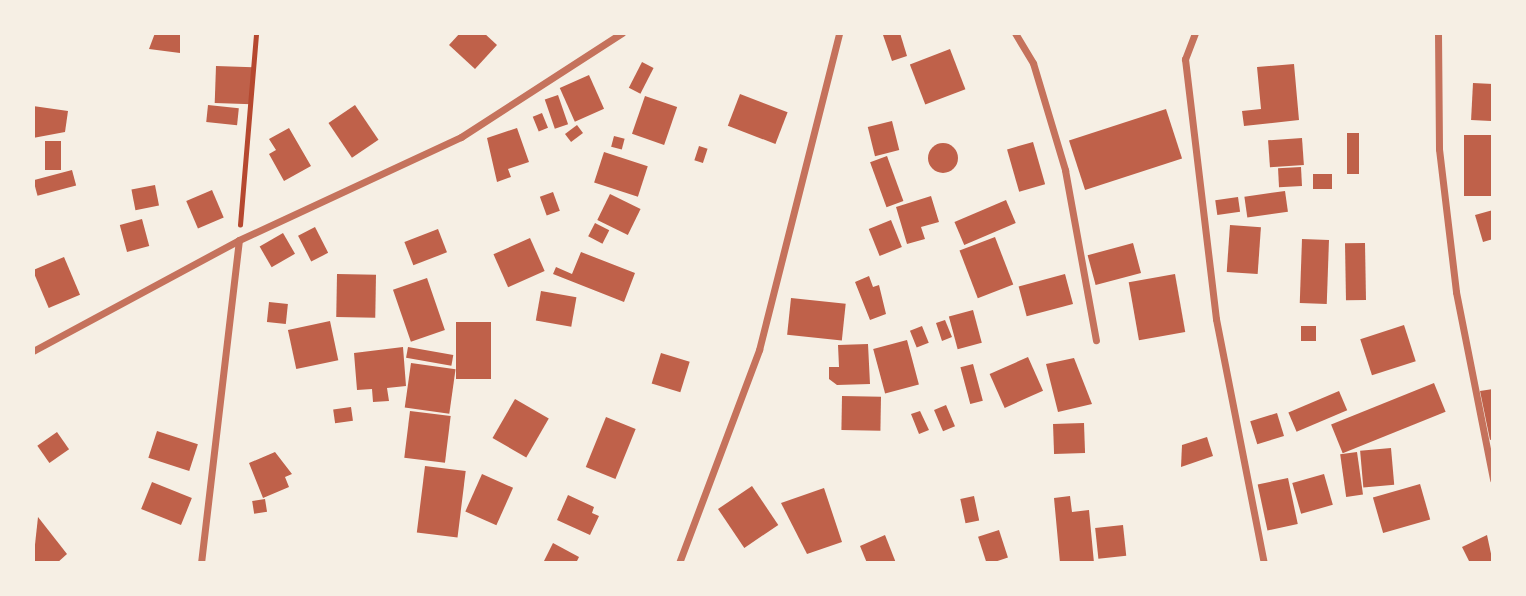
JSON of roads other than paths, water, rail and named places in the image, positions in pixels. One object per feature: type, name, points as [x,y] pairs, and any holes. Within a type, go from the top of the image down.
[{"type":"street","points":[[33,351],[239,240],[461,137],[622,33]]},
{"type":"street","points":[[679,563],[758,350],[839,33]]},
{"type":"street","points":[[1015,33],[1033,62],[1065,170],[1096,340]]},
{"type":"street","points":[[1195,33],[1185,59],[1216,319],[1264,563]]},
{"type":"street","points":[[1438,33],[1439,149],[1456,292],[1493,479]]},
{"type":"street","points":[[201,563],[239,240]]}]
